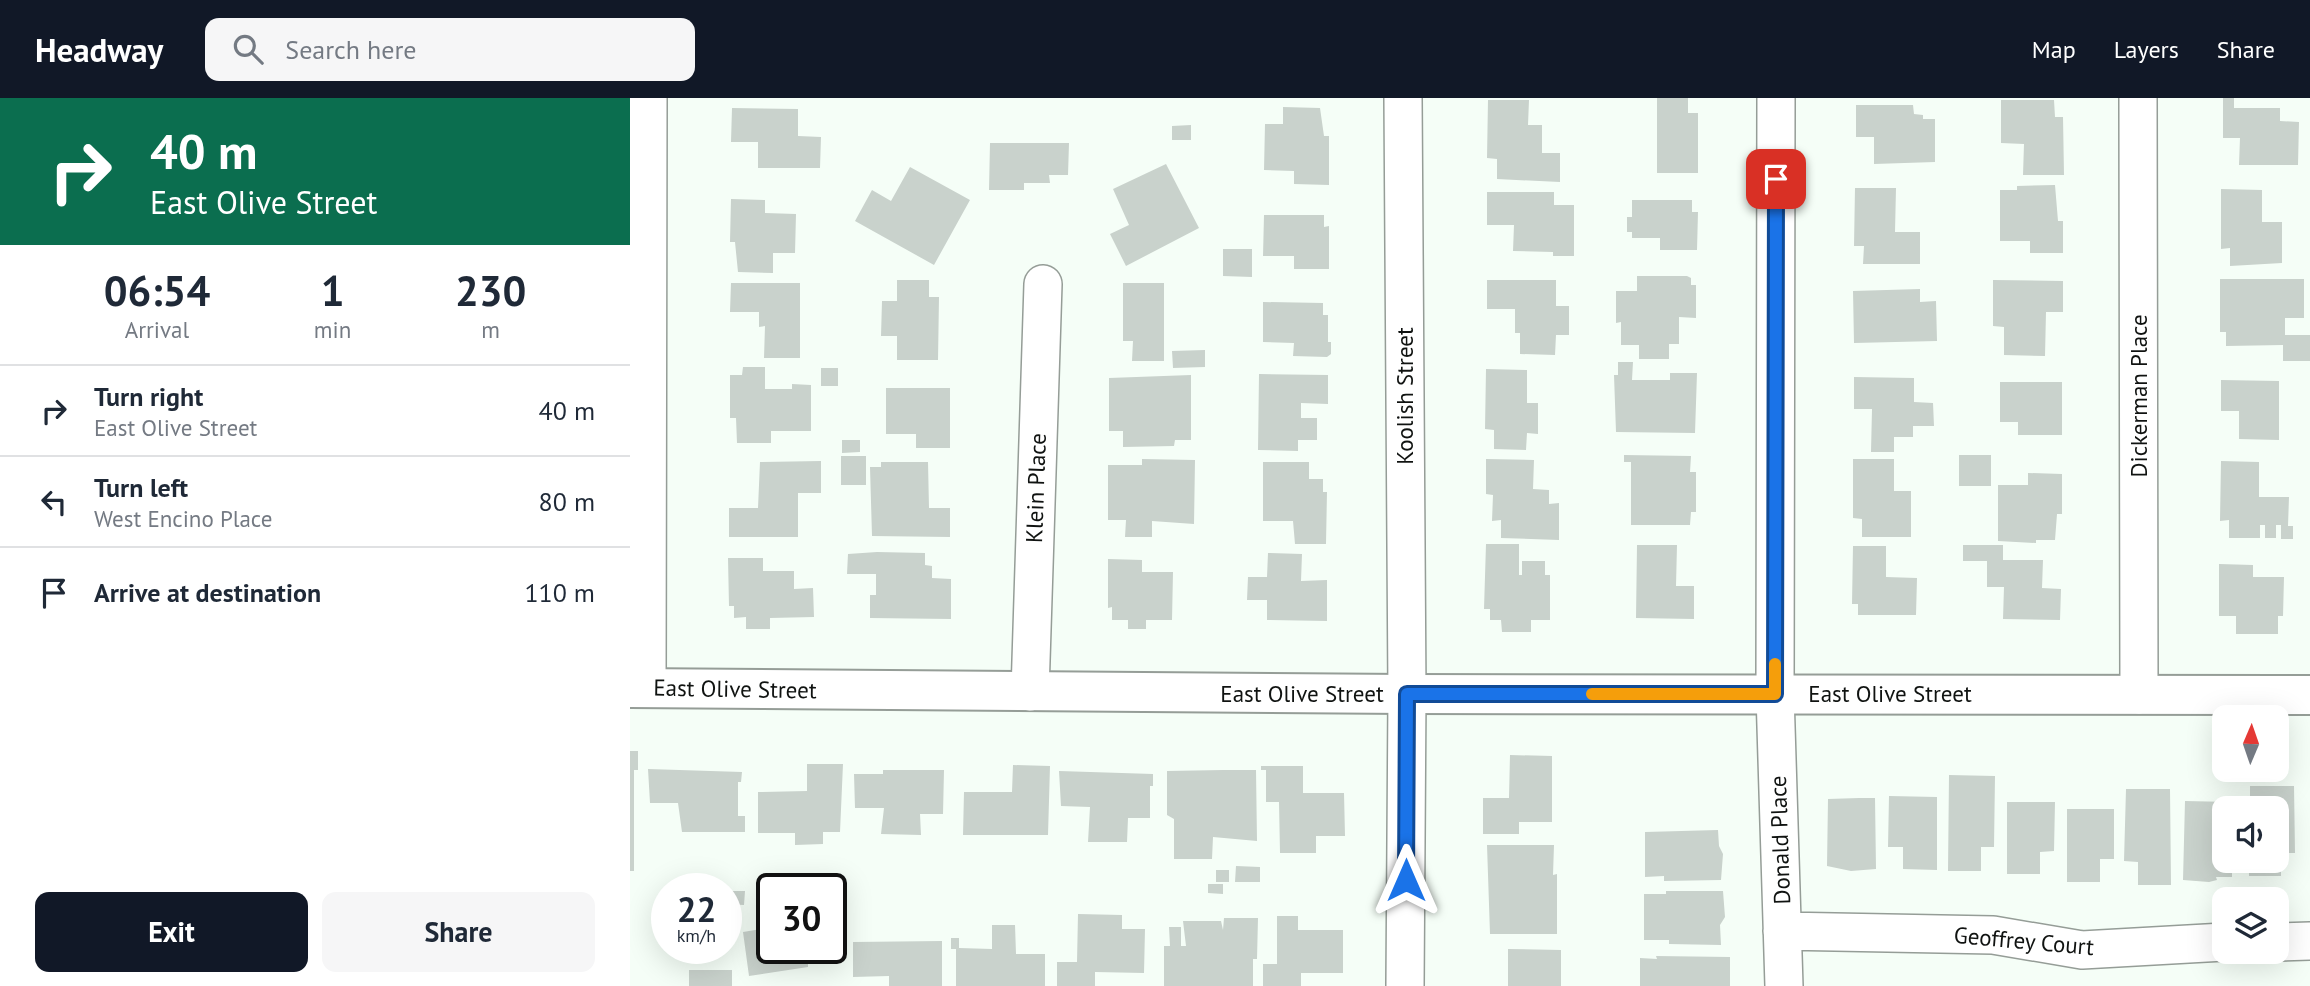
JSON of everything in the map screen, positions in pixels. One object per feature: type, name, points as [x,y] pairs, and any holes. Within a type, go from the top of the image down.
[{"type":"street","points":[[638,688],[648,98]]},
{"type":"street","name":"Koolish Street","points":[[1403,98],[1407,694],[1405,986]]},
{"type":"street","name":"Donald Place","points":[[1776,98],[1775,694],[1784,986]]},
{"type":"street","name":"Dickerman Place","points":[[2138,98],[2139,695]]},
{"type":"street","name":"Klein Place","points":[[1030,692],[1042,284]]},
{"type":"street","name":"East Olive Street","points":[[638,688],[1407,694],[2310,695]]},
{"type":"street","name":"Geoffrey Court","points":[[1782,931],[1993,935],[2082,950],[2212,943]]},
{"type":"street","points":[[2289,942],[2310,941]]},
{"type":"building","points":[[1657,98],[1688,98],[1688,113],[1698,113],[1698,173],[1657,173]]},
{"type":"building","points":[[2223,98],[2234,98],[2234,108],[2280,108],[2280,121],[2299,122],[2298,165],[2239,165],[2240,138],[2223,138]]},
{"type":"building","points":[[1488,100],[1529,100],[1528,125],[1542,125],[1542,153],[1560,153],[1560,182],[1497,179],[1497,159],[1487,158]]},
{"type":"building","points":[[2001,100],[2054,100],[2055,117],[2063,117],[2064,175],[2023,175],[2024,144],[2001,143]]},
{"type":"building","points":[[1856,105],[1913,105],[1914,114],[1923,115],[1923,119],[1935,119],[1935,162],[1874,164],[1874,137],[1856,137]]},
{"type":"building","points":[[1283,107],[1320,108],[1324,136],[1329,136],[1329,185],[1294,184],[1294,171],[1264,170],[1265,124],[1283,124]]},
{"type":"building","points":[[732,108],[798,109],[798,136],[821,137],[820,168],[758,168],[758,142],[731,142]]},
{"type":"building","points":[[1191,125],[1191,140],[1172,140],[1172,126]]},
{"type":"building","points":[[990,143],[1069,143],[1068,175],[1049,175],[1050,183],[1024,183],[1024,190],[989,190]]},
{"type":"building","points":[[1166,164],[1199,228],[1126,266],[1110,234],[1129,225],[1113,189]]},
{"type":"building","points":[[910,167],[970,200],[934,265],[855,221],[872,190],[891,201]]},
{"type":"building","points":[[2055,185],[2058,221],[2063,221],[2063,253],[2030,253],[2030,241],[2000,241],[2000,190],[2017,190],[2017,186]]},
{"type":"building","points":[[1855,188],[1896,188],[1895,232],[1920,232],[1920,264],[1863,264],[1864,246],[1854,246]]},
{"type":"building","points":[[2221,189],[2262,190],[2262,222],[2282,222],[2282,263],[2230,266],[2230,248],[2221,249]]},
{"type":"building","points":[[1487,192],[1554,192],[1554,205],[1574,205],[1574,256],[1553,256],[1553,252],[1513,251],[1514,225],[1487,225]]},
{"type":"building","points":[[731,199],[765,200],[765,213],[796,214],[795,253],[773,253],[773,273],[738,272],[735,242],[730,242]]},
{"type":"building","points":[[1632,200],[1692,200],[1692,212],[1698,212],[1697,250],[1660,250],[1660,238],[1632,238],[1632,232],[1627,232],[1627,217],[1632,217]]},
{"type":"building","points":[[1264,215],[1324,215],[1324,227],[1329,226],[1329,269],[1294,269],[1294,256],[1263,256]]},
{"type":"building","points":[[1223,249],[1252,249],[1252,277],[1223,276]]},
{"type":"building","points":[[1637,276],[1687,276],[1691,278],[1691,285],[1696,285],[1696,318],[1679,317],[1679,344],[1669,344],[1669,359],[1639,359],[1639,345],[1621,345],[1621,322],[1616,323],[1616,291],[1637,291]]},
{"type":"building","points":[[2220,279],[2304,279],[2304,318],[2285,318],[2285,335],[2310,335],[2310,361],[2283,361],[2283,345],[2226,346],[2226,332],[2220,332]]},
{"type":"building","points":[[897,280],[929,280],[929,297],[939,297],[938,360],[897,360],[897,336],[881,336],[882,301],[897,301]]},
{"type":"building","points":[[1487,280],[1556,280],[1556,306],[1569,306],[1569,335],[1556,335],[1555,355],[1520,354],[1520,333],[1515,333],[1515,309],[1487,309]]},
{"type":"building","points":[[1993,280],[2063,281],[2063,312],[2046,312],[2045,356],[2004,355],[2004,327],[1993,326]]},
{"type":"building","points":[[731,283],[800,283],[800,358],[764,358],[765,326],[759,327],[759,312],[730,312]]},
{"type":"building","points":[[1123,283],[1164,283],[1164,361],[1132,361],[1133,341],[1123,341]]},
{"type":"building","points":[[1920,289],[1920,302],[1936,301],[1937,341],[1854,343],[1853,291]]},
{"type":"building","points":[[1263,302],[1323,303],[1323,315],[1328,315],[1331,354],[1327,357],[1293,356],[1294,343],[1263,342]]},
{"type":"building","points":[[1205,350],[1205,367],[1173,368],[1172,351]]},
{"type":"building","points":[[1618,362],[1633,362],[1632,380],[1670,380],[1670,373],[1697,373],[1695,433],[1616,432],[1614,375],[1618,375]]},
{"type":"building","points":[[743,367],[765,367],[765,389],[792,389],[792,384],[811,385],[811,431],[771,431],[771,443],[737,443],[736,418],[730,418],[730,375],[742,375]]},
{"type":"building","points":[[821,368],[838,368],[838,386],[821,386]]},
{"type":"building","points":[[1486,369],[1527,370],[1527,403],[1538,403],[1538,434],[1527,433],[1526,450],[1494,449],[1494,430],[1485,429]]},
{"type":"building","points":[[1259,374],[1328,375],[1328,404],[1301,403],[1301,418],[1317,418],[1317,440],[1298,440],[1298,451],[1258,450]]},
{"type":"building","points":[[1191,375],[1191,440],[1175,440],[1174,446],[1123,447],[1123,431],[1109,431],[1109,378]]},
{"type":"building","points":[[1854,377],[1914,378],[1914,402],[1933,403],[1934,426],[1913,426],[1913,437],[1894,437],[1894,452],[1871,452],[1872,409],[1854,409]]},
{"type":"building","points":[[2221,380],[2279,381],[2279,440],[2239,439],[2239,411],[2221,411]]},
{"type":"building","points":[[2000,382],[2062,382],[2062,435],[2018,435],[2018,422],[2000,422]]},
{"type":"building","points":[[886,388],[950,388],[950,448],[916,448],[916,434],[886,434]]},
{"type":"building","points":[[842,440],[860,440],[860,452],[842,453]]},
{"type":"building","points":[[1624,455],[1691,456],[1690,472],[1696,472],[1696,512],[1691,512],[1690,525],[1631,525],[1631,462],[1624,462]]},
{"type":"building","points":[[1959,455],[1991,455],[1991,486],[1959,486]]},
{"type":"building","points":[[841,456],[866,456],[866,485],[841,485]]},
{"type":"building","points":[[1142,459],[1195,460],[1194,524],[1152,521],[1152,537],[1125,537],[1126,520],[1108,520],[1108,465],[1142,465]]},
{"type":"building","points":[[1486,459],[1534,460],[1533,489],[1549,490],[1549,504],[1559,503],[1559,540],[1501,538],[1501,520],[1492,521],[1493,495],[1486,494]]},
{"type":"building","points":[[1853,459],[1894,459],[1894,491],[1911,491],[1911,537],[1862,537],[1862,519],[1853,518]]},
{"type":"building","points":[[821,461],[821,493],[798,493],[798,537],[729,537],[729,508],[758,508],[760,462]]},
{"type":"building","points":[[2221,461],[2259,462],[2259,497],[2289,497],[2288,526],[2293,526],[2293,539],[2281,539],[2281,525],[2276,525],[2276,538],[2265,538],[2265,525],[2260,525],[2260,538],[2229,538],[2229,520],[2220,521]]},
{"type":"building","points":[[881,462],[928,462],[929,508],[950,508],[950,537],[872,536],[870,467],[881,467]]},
{"type":"building","points":[[1263,462],[1309,462],[1309,479],[1323,479],[1323,492],[1327,492],[1326,544],[1295,544],[1293,521],[1263,521]]},
{"type":"building","points":[[2028,473],[2062,474],[2062,514],[2057,514],[2055,540],[2036,540],[2036,543],[1998,541],[1998,485],[2028,485]]},
{"type":"building","points":[[1486,544],[1519,544],[1519,575],[1522,575],[1522,561],[1545,561],[1545,575],[1550,575],[1550,620],[1531,620],[1531,632],[1502,632],[1501,620],[1490,620],[1490,609],[1484,609]]},
{"type":"building","points":[[1637,545],[1677,545],[1676,586],[1694,586],[1694,619],[1636,618]]},
{"type":"building","points":[[1963,545],[2003,545],[2003,560],[2043,560],[2042,588],[2061,589],[2060,620],[2003,619],[2004,587],[1987,587],[1987,561],[1963,561]]},
{"type":"building","points":[[1853,546],[1886,546],[1886,577],[1917,578],[1916,615],[1858,615],[1858,604],[1852,604]]},
{"type":"building","points":[[925,553],[925,565],[932,566],[932,578],[951,579],[951,619],[870,618],[870,595],[876,595],[876,574],[847,574],[848,554]]},
{"type":"building","points":[[1268,553],[1302,554],[1301,581],[1327,580],[1327,621],[1267,620],[1267,600],[1247,600],[1248,577],[1267,577]]},
{"type":"building","points":[[728,558],[763,558],[763,571],[794,571],[794,589],[813,588],[814,617],[770,618],[770,629],[746,629],[746,617],[734,618],[734,606],[729,606]]},
{"type":"building","points":[[1108,559],[1142,560],[1142,572],[1173,572],[1172,620],[1146,620],[1146,629],[1128,629],[1128,620],[1112,620],[1112,607],[1108,608]]},
{"type":"building","points":[[2219,564],[2253,565],[2253,577],[2284,577],[2283,616],[2278,616],[2278,634],[2236,634],[2236,616],[2219,616]]},
{"type":"building","points":[[630,751],[638,751],[638,770],[634,770],[634,871],[630,871]]},
{"type":"building","points":[[1510,755],[1552,756],[1552,822],[1519,822],[1519,834],[1483,834],[1483,798],[1509,798]]},
{"type":"building","points":[[807,764],[843,764],[840,832],[823,832],[823,844],[795,845],[795,833],[758,833],[758,792],[807,791]]},
{"type":"building","points":[[1013,765],[1050,766],[1048,835],[963,835],[964,792],[1012,792]]},
{"type":"building","points":[[1261,766],[1303,766],[1303,793],[1344,793],[1345,836],[1316,836],[1316,853],[1280,853],[1279,802],[1266,802],[1266,770],[1261,770]]},
{"type":"building","points":[[648,769],[742,772],[741,782],[738,782],[738,816],[745,816],[745,832],[682,832],[678,803],[650,803]]},
{"type":"building","points":[[883,770],[944,770],[943,814],[920,814],[921,835],[881,834],[884,808],[855,808],[854,774],[883,774]]},
{"type":"building","points":[[1256,770],[1257,841],[1213,837],[1212,859],[1174,859],[1174,819],[1167,815],[1167,771]]},
{"type":"building","points":[[1059,771],[1153,774],[1153,786],[1150,786],[1150,818],[1128,818],[1127,842],[1088,842],[1090,807],[1061,806]]},
{"type":"building","points":[[1949,775],[1995,776],[1994,847],[1981,847],[1981,871],[1948,871]]},
{"type":"building","points":[[2250,786],[2294,786],[2295,853],[2289,853],[2289,796],[2250,796]]},
{"type":"building","points":[[2126,789],[2170,789],[2171,885],[2138,885],[2138,862],[2124,861]]},
{"type":"building","points":[[1889,796],[1937,797],[1937,870],[1903,869],[1903,847],[1888,847]]},
{"type":"building","points":[[1875,798],[1876,869],[1851,871],[1827,866],[1828,799]]},
{"type":"building","points":[[2185,801],[2212,802],[2212,873],[2232,873],[2232,877],[2216,877],[2217,880],[2209,882],[2183,880]]},
{"type":"building","points":[[2007,802],[2055,802],[2054,851],[2040,852],[2040,874],[2007,874]]},
{"type":"building","points":[[2067,809],[2114,809],[2114,859],[2100,859],[2100,882],[2067,882]]},
{"type":"building","points":[[1718,830],[1719,846],[1723,854],[1721,880],[1664,881],[1664,876],[1645,877],[1645,832]]},
{"type":"building","points":[[1487,845],[1554,845],[1557,934],[1490,934]]},
{"type":"building","points":[[1236,866],[1260,867],[1260,882],[1235,882]]},
{"type":"building","points":[[1216,870],[1229,870],[1229,882],[1216,882]]},
{"type":"building","points":[[2249,873],[2281,873],[2281,876],[2249,876]]},
{"type":"building","points":[[1208,884],[1223,884],[1223,894],[1208,893]]},
{"type":"building","points":[[742,891],[745,891],[742,905]]},
{"type":"building","points":[[1666,891],[1723,891],[1725,917],[1720,925],[1721,945],[1669,944],[1669,940],[1644,940],[1644,894],[1666,894]]},
{"type":"building","points":[[1078,914],[1122,915],[1122,929],[1145,929],[1144,973],[1095,972],[1095,986],[1057,986],[1057,962],[1077,962]]},
{"type":"building","points":[[1277,916],[1298,916],[1298,930],[1343,930],[1343,973],[1301,973],[1301,986],[1263,986],[1263,964],[1277,964]]},
{"type":"building","points":[[1224,918],[1258,918],[1253,986],[1164,986],[1164,946],[1170,946],[1169,927],[1181,927],[1181,946],[1186,946],[1183,921],[1221,921],[1223,930]]},
{"type":"building","points":[[992,925],[1015,925],[1016,954],[1045,954],[1045,986],[956,986],[956,949],[951,949],[951,938],[959,938],[959,948],[992,949]]},
{"type":"building","points":[[756,930],[756,964],[808,964],[808,967],[749,976],[743,932]]},
{"type":"building","points":[[942,941],[942,986],[889,986],[889,976],[853,977],[853,942]]},
{"type":"building","points":[[1508,949],[1561,950],[1561,986],[1508,986]]},
{"type":"building","points":[[1656,956],[1730,957],[1730,986],[1640,986],[1640,958],[1657,959]]},
{"type":"building","points":[[689,970],[732,970],[732,986],[689,986]]},
{"type":"slow traffic","points":[[1592,694],[1775,694],[1775,664]]},
{"type":"route","points":[[1406,880],[1407,694],[1775,694],[1776,179]]}]
